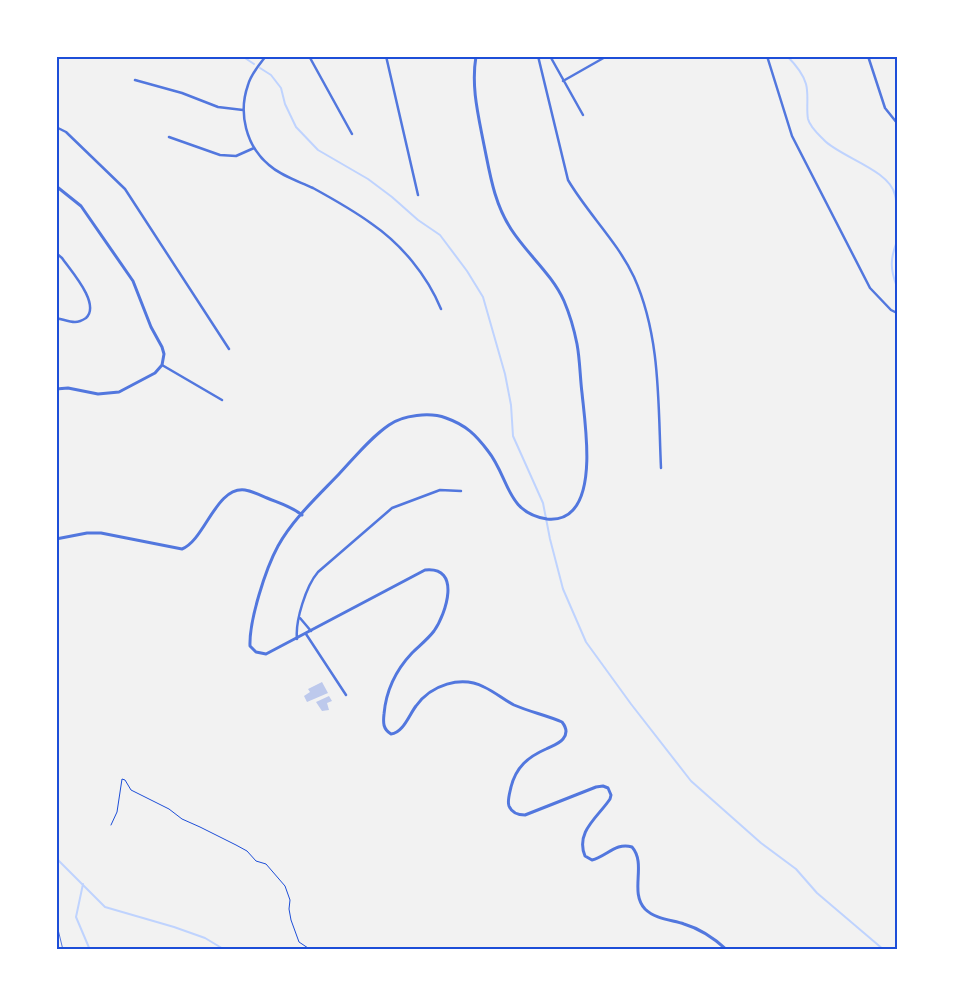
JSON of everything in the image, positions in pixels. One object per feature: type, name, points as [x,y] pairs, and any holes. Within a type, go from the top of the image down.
[{"type":"street","points":[[266,56],[256,68],[248,85],[243,110],[246,128],[254,148],[264,161],[274,169],[334,200],[382,231],[417,268],[441,308]]},
{"type":"street","points":[[309,56],[352,134]]},
{"type":"street","points":[[386,56],[418,195]]},
{"type":"street","points":[[476,56],[475,102],[493,190],[501,211],[511,229],[560,293],[575,335],[581,374],[586,458],[585,480],[581,498],[570,513],[559,520],[546,519],[530,514],[517,504],[490,453],[470,429],[444,417],[414,415],[389,424],[368,443],[302,515],[279,544],[253,617],[250,646],[256,652],[266,654],[425,570],[434,569],[442,572],[446,578],[448,589],[443,613],[433,633],[410,654],[394,678],[384,707],[385,730],[391,734],[397,732],[418,702],[428,693],[447,684],[461,681],[478,684],[514,705],[562,722],[566,726],[566,732],[562,740],[531,756],[522,763],[516,772],[509,797],[511,810],[520,815],[525,815],[596,787],[603,786],[608,788],[611,795],[610,799],[587,827],[583,835],[582,849],[585,856],[592,860],[600,858],[618,846],[632,847],[637,857],[638,896],[650,914],[697,929],[709,935],[727,950]]},
{"type":"street","points":[[538,56],[568,180],[576,195],[616,244],[634,278],[647,314],[656,358],[661,468]]},
{"type":"street","points":[[550,56],[583,115]]},
{"type":"street","points":[[563,81],[607,56]]},
{"type":"street","points":[[767,56],[792,136],[870,288],[891,310],[897,313]]},
{"type":"street","points":[[868,56],[885,108],[897,124]]},
{"type":"street","points":[[135,80],[182,93],[218,107],[243,110]]},
{"type":"street","points":[[56,127],[63,130],[80,145],[125,189],[229,349]]},
{"type":"street","points":[[169,137],[220,154],[236,156],[254,148]]},
{"type":"street","points":[[56,186],[81,206],[133,281],[164,354],[162,365],[152,375],[132,386],[113,393],[98,394],[68,388],[56,390]]},
{"type":"street","points":[[56,253],[62,258],[89,298],[91,307],[90,314],[84,320],[76,322],[56,318]]},
{"type":"street","points":[[162,365],[222,400]]},
{"type":"street","points":[[56,539],[86,533],[102,533],[176,549],[184,549],[197,536],[216,507],[227,496],[239,490],[263,496],[288,506],[302,515]]},
{"type":"street","points":[[296,639],[296,628],[310,580],[318,572],[392,508],[440,490],[461,491]]},
{"type":"street","points":[[300,618],[310,631]]},
{"type":"street","points":[[306,634],[346,696]]},
{"type":"lane","points":[[56,921],[63,950]]},
{"type":"path","points":[[111,825],[116,812],[122,779],[125,780],[131,790],[169,808],[182,819],[200,826],[247,852],[256,861],[266,864],[285,886],[290,900],[291,920],[299,942],[310,950]]},
{"type":"building","points":[[322,682],[328,693],[307,702],[304,696],[310,692],[308,689]]},
{"type":"building","points":[[329,696],[332,701],[327,703],[329,710],[322,711],[316,702]]},
{"type":"waterway","points":[[242,56],[254,64]]},
{"type":"waterway","points":[[787,56],[805,80],[808,119],[812,128],[831,146],[884,178],[891,186],[895,195],[897,218]]},
{"type":"waterway","points":[[260,68],[271,75],[281,88],[285,104],[296,127],[318,150],[368,179],[418,220],[440,235],[467,271],[483,297],[505,374],[511,405],[513,436],[543,503],[563,589],[586,642],[691,781],[761,843],[796,869],[817,893],[884,950]]},
{"type":"waterway","points":[[897,241],[892,264],[897,287]]},
{"type":"waterway","points":[[56,858],[105,907],[205,938],[225,950]]},
{"type":"waterway","points":[[83,884],[76,917],[90,950]]}]
